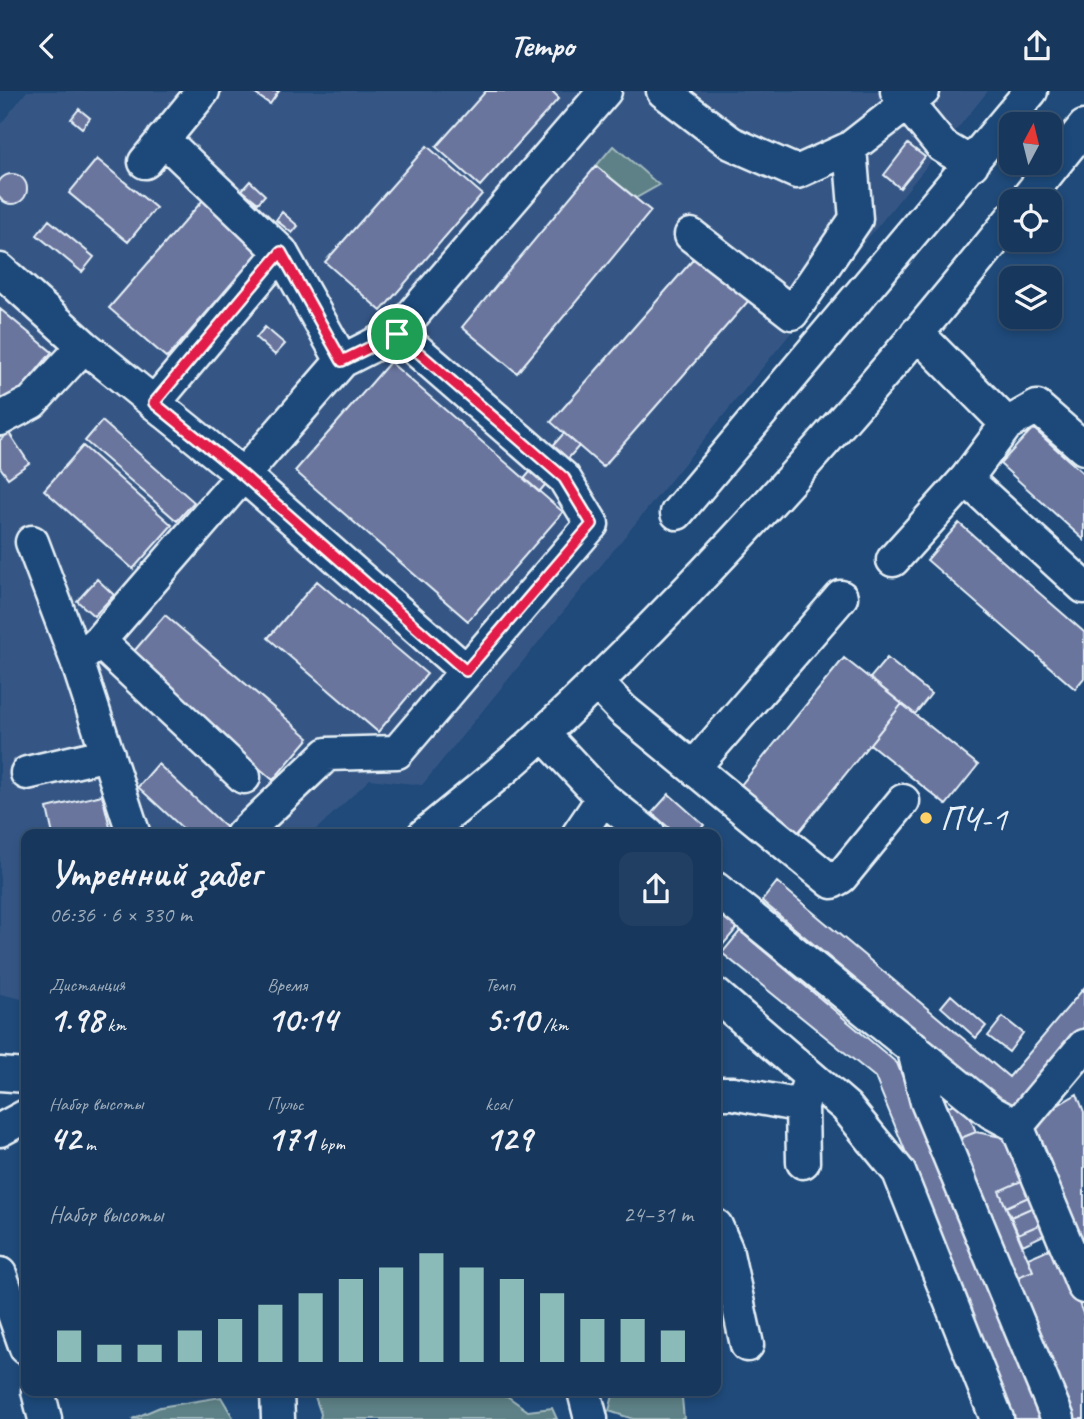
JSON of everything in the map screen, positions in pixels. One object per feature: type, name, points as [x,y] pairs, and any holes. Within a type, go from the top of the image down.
[{"type":"street","points":[[203,91],[154,150],[281,252],[342,361]]},
{"type":"street","points":[[88,651],[342,361],[397,334],[606,91]]},
{"type":"street","points":[[663,91],[731,143],[797,172],[850,148],[909,95],[942,145],[972,164]]},
{"type":"street","points":[[677,513],[1031,91]]},
{"type":"street","points":[[1036,189],[1079,143]]},
{"type":"street","points":[[691,235],[792,313],[856,219],[850,148]]},
{"type":"street","points":[[431,829],[543,734],[707,571],[804,466],[999,234]]},
{"type":"street","points":[[154,403],[281,252]]},
{"type":"street","points":[[0,270],[84,346],[243,475],[466,671]]},
{"type":"street","points":[[918,333],[1007,423]]},
{"type":"street","points":[[248,829],[327,754],[397,752],[592,524],[564,478],[397,334]]},
{"type":"street","points":[[0,419],[32,402],[84,346]]},
{"type":"street","points":[[893,559],[967,479],[1007,423],[1037,407],[1079,430]]},
{"type":"street","points":[[967,479],[1084,587]]},
{"type":"street","points":[[32,542],[88,651],[107,754],[132,829]]},
{"type":"street","points":[[694,767],[841,597]]},
{"type":"street","points":[[88,651],[244,777]]},
{"type":"street","points":[[596,683],[623,710],[832,882],[841,877],[903,801]]},
{"type":"street","points":[[543,734],[603,798],[642,829]]},
{"type":"street","points":[[27,773],[107,754]]},
{"type":"street","points":[[582,829],[603,798]]},
{"type":"street","points":[[721,893],[991,1112],[1017,1126],[1084,1287]]},
{"type":"street","points":[[721,999],[846,1107],[899,1171],[997,1419]]},
{"type":"street","points":[[914,1047],[927,1102],[1058,1419]]},
{"type":"street","points":[[1017,1126],[1081,1061]]},
{"type":"street","points":[[0,1074],[21,1076]]},
{"type":"street","points":[[803,1162],[802,1107],[810,1076]]},
{"type":"street","points":[[721,1093],[802,1107]]},
{"type":"street","points":[[0,1130],[21,1119]]},
{"type":"street","points":[[721,1238],[726,1249],[747,1345]]},
{"type":"street","points":[[0,1274],[21,1334]]},
{"type":"street","points":[[39,1396],[45,1419]]},
{"type":"street","points":[[276,1396],[278,1419]]},
{"type":"street","points":[[585,1396],[591,1419]]},
{"type":"shaded area","points":[[27,91],[988,91],[422,785],[370,779],[316,829],[21,829],[21,999],[0,994],[0,125]]},
{"type":"green space","points":[[613,146],[659,185],[636,198],[596,166]]},
{"type":"green space","points":[[315,1396],[507,1396],[528,1411],[552,1408],[557,1419],[320,1419]]},
{"type":"green space","points":[[613,1396],[683,1396],[684,1419],[633,1419],[609,1411]]},
{"type":"green space","points":[[221,1397],[234,1419],[132,1419],[160,1407]]},
{"type":"building","points":[[251,91],[279,91],[270,104]]},
{"type":"building","points":[[486,91],[552,91],[559,98],[480,186],[436,147]]},
{"type":"building","points":[[79,109],[90,118],[82,128],[71,119]]},
{"type":"building","points":[[908,144],[925,157],[900,188],[884,175]]},
{"type":"building","points":[[427,146],[482,194],[381,311],[325,262]]},
{"type":"building","points":[[97,159],[156,208],[128,242],[69,193]]},
{"type":"building","points":[[596,166],[651,211],[517,373],[462,327]]},
{"type":"building","points":[[6,175],[18,175],[26,183],[26,195],[18,203],[6,203],[-1,197],[-1,181]]},
{"type":"building","points":[[250,181],[265,195],[258,203],[242,190]]},
{"type":"building","points":[[203,200],[261,250],[167,358],[109,308]]},
{"type":"building","points":[[282,212],[298,226],[292,233],[276,220]]},
{"type":"building","points":[[49,220],[94,257],[82,272],[37,235]]},
{"type":"building","points":[[698,254],[750,299],[603,467],[551,422]]},
{"type":"building","points":[[0,309],[52,352],[3,411],[0,408]]},
{"type":"building","points":[[265,327],[285,344],[275,355],[256,338]]},
{"type":"building","points":[[390,362],[563,512],[468,621],[295,471]]},
{"type":"building","points":[[102,421],[194,502],[177,521],[85,441]]},
{"type":"building","points":[[1033,428],[1084,474],[1084,540],[1000,464]]},
{"type":"building","points":[[9,433],[29,463],[8,478],[0,467],[0,440]]},
{"type":"building","points":[[564,433],[579,446],[539,492],[524,479]]},
{"type":"building","points":[[83,446],[172,525],[133,569],[44,490]]},
{"type":"building","points":[[959,523],[1084,632],[1084,678],[1075,689],[927,560]]},
{"type":"building","points":[[97,579],[114,595],[94,616],[77,601]]},
{"type":"building","points":[[317,581],[427,674],[378,732],[268,638]]},
{"type":"building","points":[[165,615],[309,738],[273,780],[129,657]]},
{"type":"building","points":[[844,658],[902,704],[798,833],[740,786]]},
{"type":"building","points":[[887,658],[931,694],[915,714],[870,678]]},
{"type":"building","points":[[902,704],[978,765],[946,805],[870,744]]},
{"type":"building","points":[[158,764],[227,828],[184,829],[138,787]]},
{"type":"building","points":[[669,794],[704,825],[700,829],[670,829],[652,813]]},
{"type":"building","points":[[102,795],[110,829],[52,829],[47,808]]},
{"type":"building","points":[[777,882],[1009,1077],[1084,988],[1084,1027],[1013,1111],[762,901]]},
{"type":"building","points":[[721,904],[742,922],[721,947]]},
{"type":"building","points":[[740,931],[897,1063],[1044,1419],[1015,1419],[875,1077],[722,953]]},
{"type":"building","points":[[951,995],[986,1026],[976,1038],[941,1007]]},
{"type":"building","points":[[1003,1017],[1023,1033],[1009,1052],[988,1036]]},
{"type":"building","points":[[1077,1094],[1084,1112],[1084,1244],[1037,1129],[1053,1108]]},
{"type":"building","points":[[963,1100],[976,1132],[956,1140],[944,1108]]},
{"type":"building","points":[[976,1132],[1007,1138],[1026,1179],[999,1191],[1033,1271],[1015,1278],[956,1140]]},
{"type":"building","points":[[1026,1179],[1033,1195],[1006,1207],[999,1191]]},
{"type":"building","points":[[1033,1195],[1038,1205],[1011,1217],[1006,1207]]},
{"type":"building","points":[[1038,1205],[1046,1222],[1018,1234],[1011,1217]]},
{"type":"building","points":[[1046,1222],[1050,1232],[1023,1245],[1018,1234]]},
{"type":"building","points":[[1056,1246],[1084,1316],[1084,1419],[1073,1419],[1015,1278],[1033,1271],[1028,1258]]},
{"type":"place","name":"ПЧ-1","points":[[926,818]]},
{"type":"route","points":[[281,252],[342,361],[397,334],[564,478],[592,524],[466,671],[243,475],[154,403],[281,252]]}]
